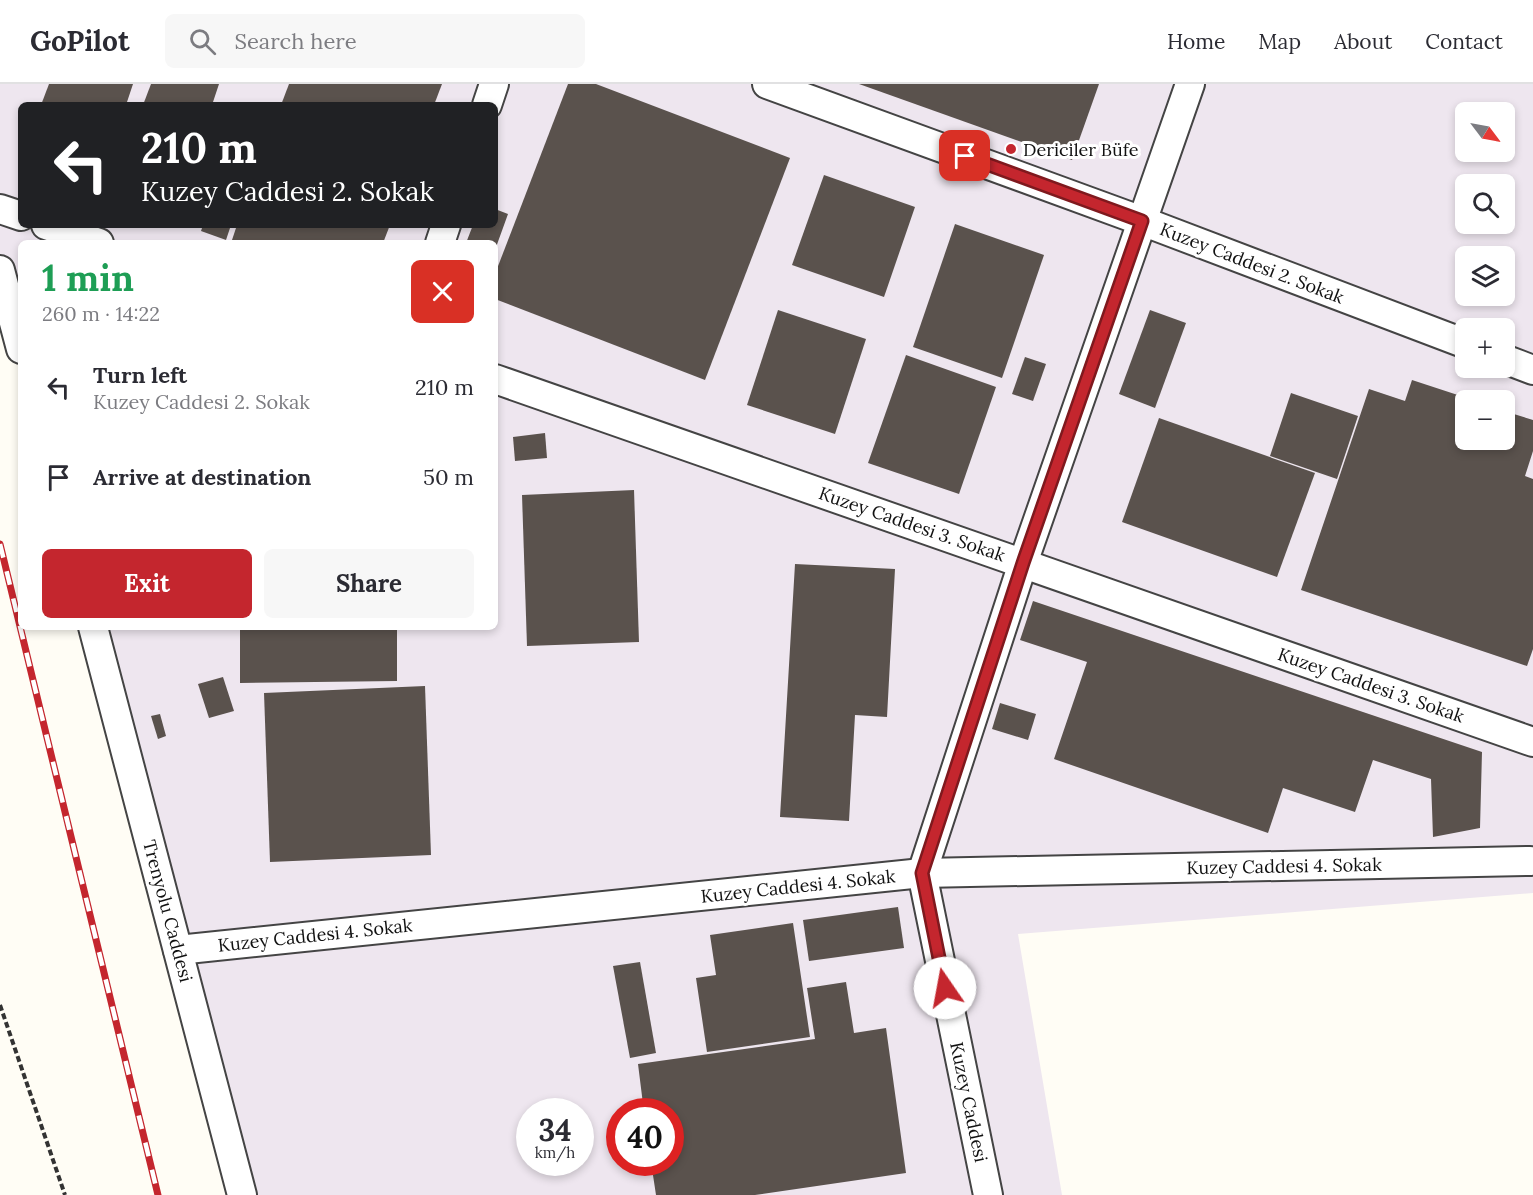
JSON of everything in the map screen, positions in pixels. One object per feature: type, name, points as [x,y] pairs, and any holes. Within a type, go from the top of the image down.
[{"type":"street","points":[[488,102],[494,84]]},
{"type":"street","name":"Kuzey Caddesi 2. Sokak","points":[[767,84],[1142,221],[1455,340]]},
{"type":"street","name":"Kuzey Caddesi","points":[[988,1195],[922,873],[1023,563],[1190,84]]},
{"type":"street","points":[[0,209],[18,215]]},
{"type":"street","points":[[55,228],[90,240]]},
{"type":"street","points":[[0,270],[18,338]]},
{"type":"street","points":[[1515,363],[1533,370]]},
{"type":"street","name":"Kuzey Caddesi 3. Sokak","points":[[498,380],[1533,742]]},
{"type":"street","name":"Trenyolu Caddesi","points":[[94,630],[242,1195]]},
{"type":"street","name":"Kuzey Caddesi 4. Sokak","points":[[178,950],[922,873],[1530,861]]},
{"type":"path","points":[[0,1005],[65,1195]]},
{"type":"shaded area","points":[[0,84],[1533,84],[1533,893],[1018,934],[1062,1195],[232,1195],[91,630],[498,630],[498,240],[18,240],[18,340],[0,271]]},
{"type":"building","points":[[49,84],[133,84],[127,102],[42,102]]},
{"type":"building","points":[[151,84],[219,84],[213,102],[144,102]]},
{"type":"building","points":[[289,84],[442,84],[435,102],[282,102]]},
{"type":"building","points":[[568,84],[596,84],[790,158],[705,380],[498,300],[498,266]]},
{"type":"building","points":[[859,84],[1099,84],[1072,160]]},
{"type":"building","points":[[824,175],[915,207],[884,297],[792,265]]},
{"type":"building","points":[[498,210],[508,214],[498,242],[467,240],[472,228],[498,228]]},
{"type":"building","points":[[955,224],[1044,255],[1002,378],[913,347]]},
{"type":"building","points":[[202,228],[230,228],[226,240],[201,231]]},
{"type":"building","points":[[236,228],[389,228],[384,240],[232,240]]},
{"type":"building","points":[[778,310],[866,339],[835,434],[747,405]]},
{"type":"building","points":[[1150,310],[1186,323],[1155,408],[1119,394]]},
{"type":"building","points":[[906,355],[996,387],[959,494],[868,463]]},
{"type":"building","points":[[1025,357],[1046,364],[1033,401],[1012,394]]},
{"type":"building","points":[[1412,380],[1455,394],[1455,450],[1515,450],[1515,414],[1533,420],[1533,451],[1525,476],[1533,479],[1533,649],[1527,666],[1301,590],[1369,389],[1405,401]]},
{"type":"building","points":[[1291,393],[1358,416],[1337,479],[1270,456]]},
{"type":"building","points":[[1159,418],[1315,473],[1277,577],[1122,522]]},
{"type":"building","points":[[545,433],[547,458],[515,461],[513,437]]},
{"type":"building","points":[[634,490],[639,642],[527,646],[522,495]]},
{"type":"building","points":[[795,564],[895,569],[887,717],[855,715],[849,821],[780,817]]},
{"type":"building","points":[[1033,601],[1482,752],[1480,828],[1433,837],[1431,779],[1373,760],[1355,812],[1283,788],[1268,833],[1054,759],[1087,662],[1020,640]]},
{"type":"building","points":[[240,630],[397,630],[397,681],[240,683]]},
{"type":"building","points":[[223,677],[234,711],[209,718],[198,684]]},
{"type":"building","points":[[425,686],[431,855],[270,862],[264,693]]},
{"type":"building","points":[[1000,703],[1036,714],[1028,740],[992,729]]},
{"type":"building","points":[[160,714],[166,736],[158,739],[151,716]]},
{"type":"building","points":[[898,907],[904,948],[809,961],[803,920]]},
{"type":"building","points":[[793,923],[810,1037],[707,1052],[696,978],[716,975],[710,935]]},
{"type":"building","points":[[640,962],[656,1053],[630,1058],[613,966]]},
{"type":"building","points":[[846,982],[854,1033],[886,1028],[906,1173],[755,1195],[656,1195],[653,1176],[684,1176],[684,1098],[642,1098],[638,1064],[815,1039],[807,988]]},
{"type":"railway","points":[[0,544],[18,618]]},
{"type":"railway","points":[[21,630],[158,1195]]},
{"type":"place","name":"Dericiler Büfe","points":[[1011,149]]},
{"type":"route","points":[[945,988],[922,873],[1023,563],[1142,221],[965,156]]}]
